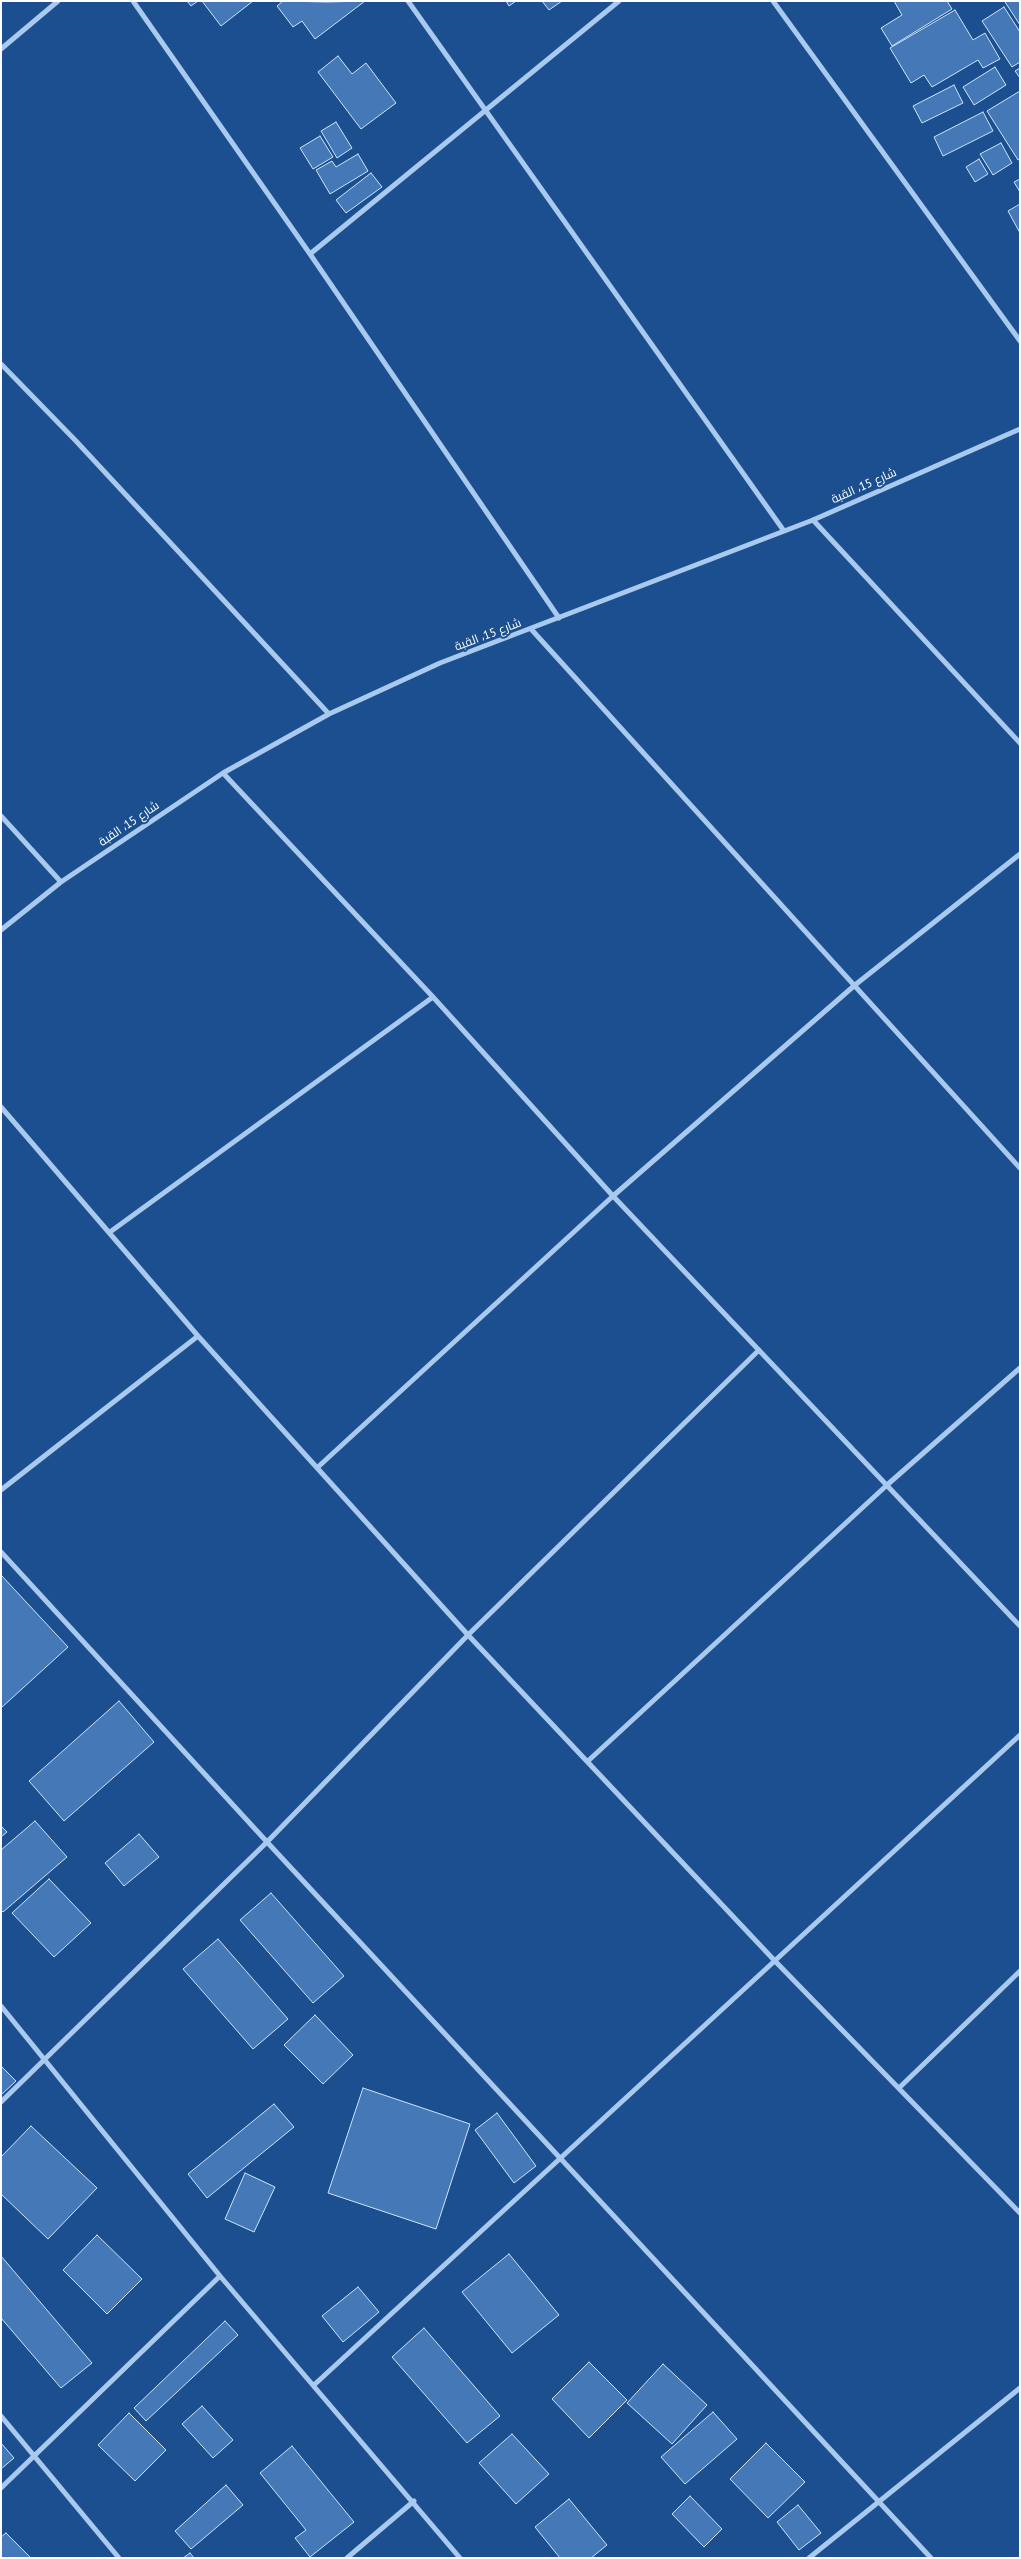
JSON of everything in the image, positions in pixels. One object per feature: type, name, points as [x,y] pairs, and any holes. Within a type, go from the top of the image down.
[{"type":"street","points":[[1,49],[58,1]]},
{"type":"street","points":[[133,1],[310,254],[559,618]]},
{"type":"street","points":[[408,1],[784,531]]},
{"type":"street","points":[[310,254],[619,1]]},
{"type":"street","points":[[773,1],[1020,341]]},
{"type":"street","points":[[1,364],[76,440],[329,714]]},
{"type":"street","name":"شارع 15، القبة","points":[[1,930],[61,882],[223,773],[329,714],[440,663],[813,520],[1020,429]]},
{"type":"street","points":[[813,520],[1020,744]]},
{"type":"street","points":[[531,629],[1020,1168]]},
{"type":"street","points":[[223,773],[433,997],[613,1196],[1020,1626]]},
{"type":"street","points":[[1,816],[61,882]]},
{"type":"street","points":[[318,1467],[613,1196],[855,985],[1020,854]]},
{"type":"street","points":[[110,1232],[433,997]]},
{"type":"street","points":[[1,1107],[198,1336],[468,1635],[774,1960],[1020,2213]]},
{"type":"street","points":[[1,1490],[198,1336]]},
{"type":"street","points":[[1,2102],[267,1842],[468,1635],[759,1350]]},
{"type":"street","points":[[588,1761],[887,1485],[1020,1368]]},
{"type":"street","points":[[1,1552],[559,2158],[931,2558]]},
{"type":"street","points":[[314,2385],[1020,1735]]},
{"type":"street","points":[[899,2088],[1020,1971]]},
{"type":"street","points":[[1,2006],[220,2276],[414,2501],[460,2558]]},
{"type":"street","points":[[1,2488],[220,2276]]},
{"type":"street","points":[[809,2558],[1020,2388]]},
{"type":"street","points":[[1,2416],[119,2558]]},
{"type":"street","points":[[347,2558],[414,2501]]},
{"type":"building","points":[[187,1],[198,1],[191,6]]},
{"type":"building","points":[[202,1],[253,1],[221,26]]},
{"type":"building","points":[[283,1],[365,1],[315,39],[302,21],[293,27],[277,6]]},
{"type":"building","points":[[506,1],[516,1],[509,6]]},
{"type":"building","points":[[542,1],[562,1],[549,10]]},
{"type":"building","points":[[894,1],[947,1],[952,9],[892,46],[881,28],[902,15]]},
{"type":"building","points":[[1020,1],[1020,25],[1005,2]]},
{"type":"building","points":[[1004,7],[1020,32],[1020,62],[1012,67],[982,21]]},
{"type":"building","points":[[955,10],[973,40],[985,33],[1000,59],[983,68],[978,60],[932,87],[924,75],[911,83],[890,48]]},
{"type":"building","points":[[338,56],[352,74],[366,63],[396,103],[361,129],[318,72]]},
{"type":"building","points":[[995,67],[1006,85],[974,105],[963,87]]},
{"type":"building","points":[[1020,68],[1020,78],[1015,71]]},
{"type":"building","points":[[954,85],[963,103],[922,123],[913,106]]},
{"type":"building","points":[[1020,91],[1020,159],[1018,160],[987,111]]},
{"type":"building","points":[[983,112],[993,131],[943,156],[934,137]]},
{"type":"building","points":[[336,122],[352,148],[337,158],[321,131]]},
{"type":"building","points":[[320,136],[333,157],[313,169],[300,148]]},
{"type":"building","points":[[1001,143],[1012,163],[993,175],[980,154]]},
{"type":"building","points":[[358,154],[368,171],[330,194],[316,170],[332,161],[336,167]]},
{"type":"building","points":[[979,159],[988,174],[975,182],[966,167]]},
{"type":"building","points":[[371,173],[382,187],[346,213],[336,200]]},
{"type":"building","points":[[1020,179],[1020,192],[1014,182]]},
{"type":"building","points":[[1020,204],[1020,233],[1008,211]]},
{"type":"building","points":[[1,1575],[68,1647],[1,1708]]},
{"type":"building","points":[[119,1701],[154,1742],[64,1821],[29,1781]]},
{"type":"building","points":[[35,1821],[67,1857],[3,1912],[1,1910],[1,1850]]},
{"type":"building","points":[[1,1826],[7,1832],[1,1837]]},
{"type":"building","points":[[139,1834],[159,1857],[124,1886],[105,1863]]},
{"type":"building","points":[[49,1879],[91,1923],[54,1957],[12,1913]]},
{"type":"building","points":[[271,1893],[344,1976],[313,2003],[240,1920]]},
{"type":"building","points":[[218,1939],[288,2019],[253,2049],[183,1969]]},
{"type":"building","points":[[315,2015],[353,2055],[323,2084],[284,2045]]},
{"type":"building","points":[[1,2066],[16,2081],[1,2095]]},
{"type":"building","points":[[363,2088],[470,2124],[436,2229],[328,2193]]},
{"type":"building","points":[[274,2104],[294,2127],[207,2198],[188,2174]]},
{"type":"building","points":[[497,2113],[536,2166],[514,2183],[475,2130]]},
{"type":"building","points":[[31,2126],[97,2188],[48,2239],[1,2194],[1,2157]]},
{"type":"building","points":[[245,2173],[275,2187],[254,2232],[225,2219]]},
{"type":"building","points":[[97,2235],[142,2279],[107,2314],[63,2270]]},
{"type":"building","points":[[509,2254],[559,2315],[512,2353],[462,2292]]},
{"type":"building","points":[[1,2256],[92,2363],[61,2388],[1,2318]]},
{"type":"building","points":[[358,2287],[379,2312],[343,2342],[322,2316]]},
{"type":"building","points":[[225,2321],[238,2335],[146,2421],[134,2408]]},
{"type":"building","points":[[424,2328],[500,2416],[467,2443],[392,2357]]},
{"type":"building","points":[[589,2362],[627,2400],[589,2438],[552,2399]]},
{"type":"building","points":[[663,2364],[707,2405],[672,2444],[627,2403]]},
{"type":"building","points":[[202,2406],[233,2440],[213,2458],[182,2424]]},
{"type":"building","points":[[713,2412],[737,2439],[685,2484],[661,2457]]},
{"type":"building","points":[[129,2413],[166,2450],[135,2481],[98,2445]]},
{"type":"building","points":[[512,2434],[549,2474],[516,2504],[479,2463]]},
{"type":"building","points":[[1,2443],[14,2458],[1,2469]]},
{"type":"building","points":[[766,2443],[805,2482],[768,2518],[730,2479]]},
{"type":"building","points":[[292,2446],[354,2522],[310,2557],[295,2538],[306,2530],[260,2473]]},
{"type":"building","points":[[226,2485],[243,2505],[191,2549],[175,2531]]},
{"type":"building","points":[[690,2496],[722,2529],[704,2547],[672,2514]]},
{"type":"building","points":[[569,2499],[607,2545],[591,2558],[560,2558],[535,2527]]},
{"type":"building","points":[[798,2505],[821,2533],[799,2550],[777,2522]]},
{"type":"building","points":[[6,2533],[31,2558],[1,2558],[1,2537]]},
{"type":"building","points":[[190,2553],[194,2558],[183,2558]]}]
